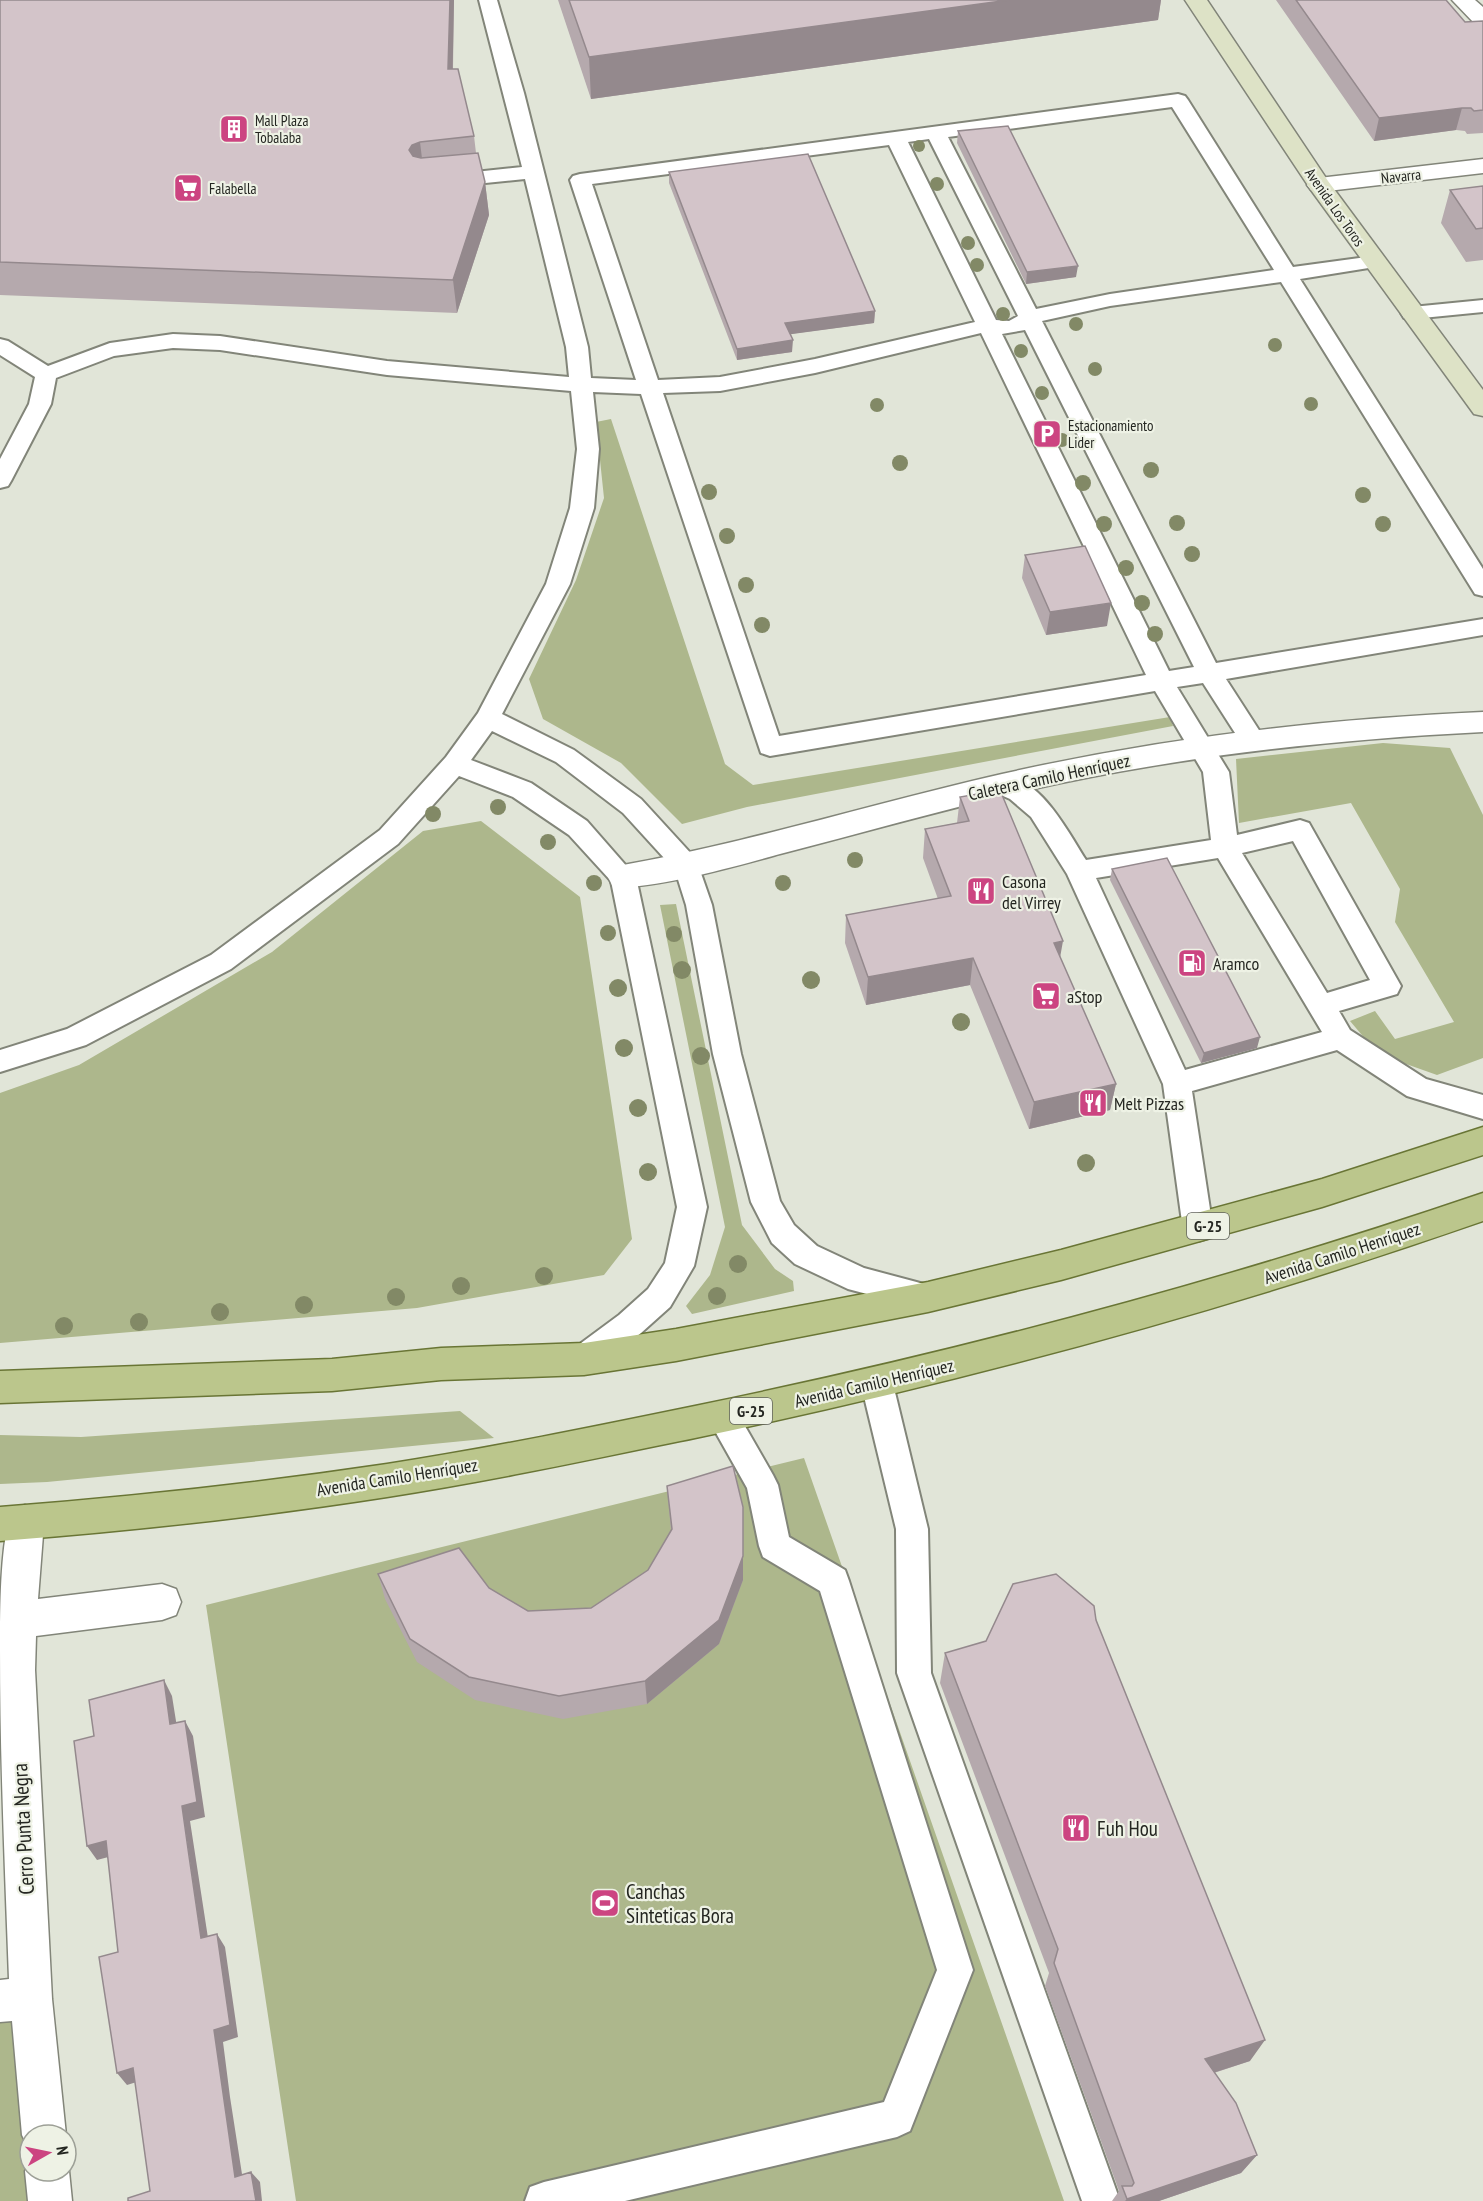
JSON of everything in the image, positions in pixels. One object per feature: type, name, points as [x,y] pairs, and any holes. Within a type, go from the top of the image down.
[{"type":"main road","name":"Avenida Los Toros","points":[[1196,0],[1319,185],[1483,408]]},
{"type":"main road","name":"G-25","points":[[0,1387],[332,1375],[441,1364],[584,1359],[768,1329],[928,1297],[1198,1229],[1322,1193],[1483,1141]]},
{"type":"main road","name":"Avenida Camilo Henríquez","points":[[12,1523],[162,1510],[351,1486],[514,1458],[877,1384],[989,1357],[1240,1286],[1483,1207]]},
{"type":"street","points":[[1463,0],[1483,19]]},
{"type":"street","name":"Navarra","points":[[1319,185],[1483,166]]},
{"type":"street","name":"Caletera Camilo Henríquez","points":[[623,877],[687,866],[1003,785],[1101,765],[1253,741],[1344,731],[1483,722]]},
{"type":"street","name":"Cerro Punta Negra","points":[[12,1523],[8,1621],[16,1670],[16,2000],[42,2123]]},
{"type":"street","points":[[8,1621],[162,1602]]},
{"type":"street","points":[[48,2183],[50,2201]]},
{"type":"lane","points":[[0,1060],[76,1036],[221,962],[389,837],[455,764],[488,718],[558,584],[582,508],[588,449],[583,386],[577,348],[488,0]]},
{"type":"lane","points":[[1483,588],[1178,100],[580,180],[770,747],[1483,627]]},
{"type":"lane","points":[[936,133],[1209,673],[1253,741]]},
{"type":"lane","points":[[896,138],[1161,681],[1216,772],[1225,847],[1340,1038],[1417,1088],[1483,1107]]},
{"type":"lane","points":[[425,183],[533,172]]},
{"type":"lane","points":[[46,374],[110,350],[173,341],[220,343],[387,368],[583,386],[649,387],[720,384],[805,368],[987,325],[1003,329],[1022,324],[1029,317],[1110,300],[1374,262]]},
{"type":"lane","points":[[1412,314],[1483,306]]},
{"type":"lane","points":[[0,345],[46,374]]},
{"type":"lane","points":[[0,481],[40,404],[46,374]]},
{"type":"lane","points":[[488,718],[566,756],[632,806],[687,866],[699,905],[735,1087],[766,1202],[783,1234],[806,1255],[859,1280],[928,1297]]},
{"type":"lane","points":[[455,764],[522,790],[578,828],[623,877],[633,916],[692,1207],[679,1266],[659,1298],[630,1324],[584,1359]]},
{"type":"lane","points":[[1003,785],[1019,792],[1040,810],[1079,872],[1178,1083],[1198,1229]]},
{"type":"lane","points":[[1079,872],[1225,847],[1300,830],[1387,986],[1321,1006]]},
{"type":"lane","points":[[1178,1083],[1340,1038]]},
{"type":"lane","points":[[877,1384],[912,1529],[914,1672],[1101,2201]]},
{"type":"lane","points":[[544,2201],[897,2118],[955,1970],[833,1581],[775,1546],[762,1485],[723,1417]]},
{"type":"green space","points":[[611,419],[725,764],[753,785],[1170,717],[1173,726],[747,807],[682,824],[621,763],[543,719],[529,679],[576,580],[604,498],[596,422]]},
{"type":"green space","points":[[1383,743],[1450,748],[1483,815],[1483,1058],[1437,1075],[1378,1054],[1350,1021],[1375,1011],[1395,1039],[1454,1022],[1395,922],[1400,889],[1351,803],[1239,823],[1236,759]]},
{"type":"green space","points":[[481,821],[580,897],[632,1239],[604,1275],[417,1308],[0,1343],[0,1093],[79,1065],[272,952],[423,831]]},
{"type":"green space","points":[[676,904],[742,1225],[775,1269],[793,1281],[794,1291],[692,1314],[686,1306],[710,1275],[725,1227],[660,905]]},
{"type":"green space","points":[[460,1411],[494,1438],[47,1482],[0,1484],[0,1435],[81,1437]]},
{"type":"green space","name":"Canchas Sinteticas Bora","points":[[804,1458],[1064,2201],[296,2201],[206,1605]]},
{"type":"green space","points":[[23,2020],[28,2123],[18,2123],[18,2183],[37,2183],[47,2201],[0,2201],[0,2022]]},
{"type":"building","name":"Mall Plaza Tobalaba","points":[[0,0],[450,0],[448,69],[458,69],[474,136],[420,142],[412,145],[409,150],[413,156],[421,158],[478,153],[485,182],[453,280],[0,262]]},
{"type":"building","points":[[569,0],[1009,0],[589,57]]},
{"type":"building","points":[[1296,0],[1446,0],[1465,22],[1483,21],[1483,110],[1474,111],[1471,108],[1462,108],[1379,118]]},
{"type":"building","points":[[1008,126],[1078,266],[1027,272],[958,131]]},
{"type":"building","points":[[808,154],[875,311],[785,323],[793,340],[737,349],[669,172]]},
{"type":"building","points":[[1483,186],[1483,228],[1476,229],[1450,190]]},
{"type":"building","points":[[1085,546],[1111,603],[1050,612],[1025,555]]},
{"type":"building","points":[[1000,790],[1063,941],[1054,943],[1116,1084],[1034,1102],[973,958],[868,977],[846,915],[951,896],[925,829],[969,821],[960,797]]},
{"type":"building","points":[[1167,858],[1260,1037],[1204,1053],[1112,869]]},
{"type":"building","points":[[733,1466],[743,1507],[743,1556],[719,1620],[645,1681],[559,1696],[469,1677],[410,1639],[378,1574],[459,1548],[489,1588],[528,1611],[591,1608],[648,1570],[672,1529],[667,1486]]},
{"type":"building","name":"Fuh Hou","points":[[1056,1574],[1094,1606],[1096,1620],[1265,2040],[1205,2059],[1236,2103],[1257,2155],[1127,2199],[1122,2186],[1132,2186],[1134,2183],[1054,1963],[1058,1949],[945,1653],[986,1641],[1013,1584]]},
{"type":"building","points":[[164,1680],[170,1724],[185,1721],[197,1802],[182,1806],[201,1938],[217,1934],[230,2025],[214,2030],[235,2177],[251,2172],[256,2201],[128,2201],[128,2198],[150,2191],[133,2068],[117,2073],[99,1957],[118,1952],[106,1841],[87,1846],[74,1741],[94,1736],[89,1700]]},
{"type":"place","name":"Mall Plaza Tobalaba","points":[[234,129]]},
{"type":"place","name":"Falabella","points":[[188,188]]},
{"type":"place","name":"Estacionamiento Lider","points":[[1047,434]]},
{"type":"place","name":"Casona del Virrey","points":[[981,891]]},
{"type":"place","name":"Aramco","points":[[1192,963]]},
{"type":"place","name":"aStop","points":[[1046,996]]},
{"type":"place","name":"Melt Pizzas","points":[[1093,1103]]},
{"type":"place","name":"Fuh Hou","points":[[1076,1828]]},
{"type":"place","name":"Canchas Sinteticas Bora","points":[[605,1903]]}]
